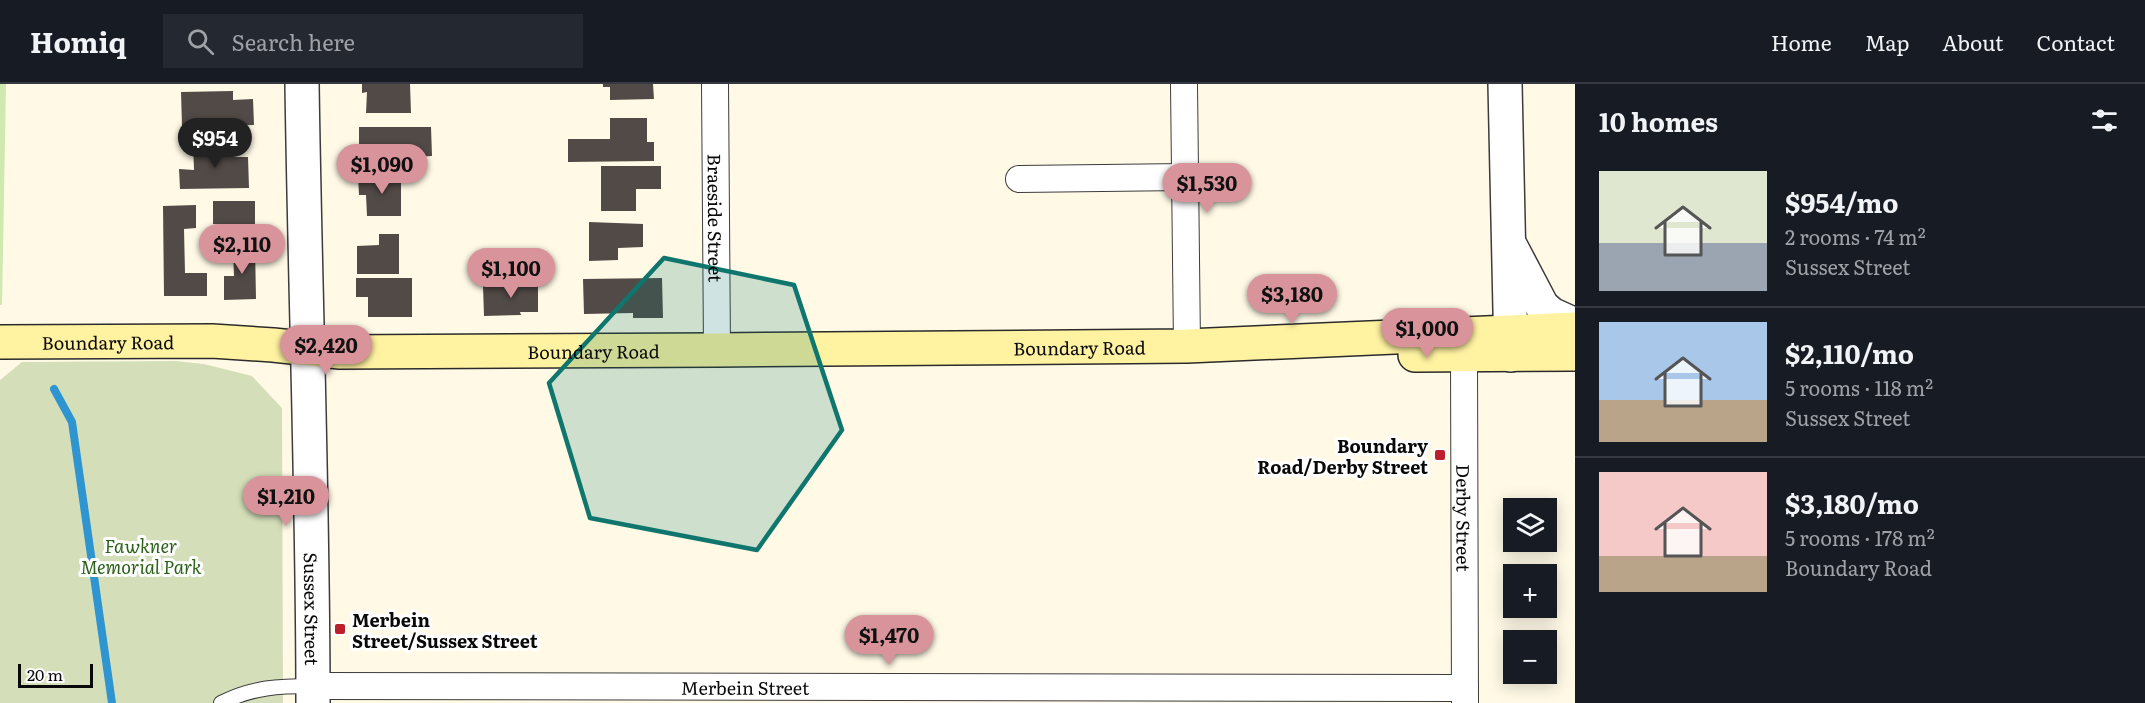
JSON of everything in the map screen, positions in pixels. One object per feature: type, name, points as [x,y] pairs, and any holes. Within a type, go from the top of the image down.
[{"type":"main road","name":"Boundary Road","points":[[1511,343],[1575,327]]},
{"type":"main road","name":"Boundary Road","points":[[0,342],[212,341],[340,352],[1511,343],[1575,354]]},
{"type":"street","name":"Sussex Street","points":[[302,84],[306,349],[310,401],[313,694]]},
{"type":"street","name":"Braeside Street","points":[[715,84],[717,350]]},
{"type":"street","points":[[1184,84],[1187,346]]},
{"type":"street","points":[[1505,84],[1511,343]]},
{"type":"street","points":[[1019,179],[1185,177]]},
{"type":"street","points":[[1508,240],[1542,306],[1575,327]]},
{"type":"street","name":"Derby Street","points":[[1464,344],[1466,696]]},
{"type":"street","name":"Merbein Street","points":[[313,694],[1466,696]]},
{"type":"lane","points":[[221,703],[256,689],[273,686],[313,694]]},
{"type":"highlighted area","points":[[664,258],[794,285],[842,430],[757,550],[590,518],[549,383]]},
{"type":"green space","points":[[0,84],[6,84],[2,305],[0,305]]},
{"type":"green space","name":"Fawkner Memorial Park","points":[[176,361],[204,364],[252,376],[282,408],[283,703],[0,703],[0,380],[22,362]]},
{"type":"building","points":[[362,84],[410,84],[411,113],[366,113],[367,92],[362,93]]},
{"type":"building","points":[[603,84],[653,84],[654,99],[610,100],[610,87],[603,87]]},
{"type":"building","points":[[233,91],[233,100],[253,99],[254,125],[217,126],[217,118],[196,119],[196,126],[182,126],[181,92]]},
{"type":"building","points":[[610,118],[647,118],[647,142],[654,142],[654,161],[568,162],[568,139],[610,139]]},
{"type":"building","points":[[359,127],[431,127],[432,156],[414,157],[414,164],[367,164],[367,145],[359,145]]},
{"type":"building","points":[[193,142],[223,142],[223,157],[248,157],[249,188],[180,189],[179,169],[194,170]]},
{"type":"building","points":[[601,166],[661,166],[661,189],[636,189],[636,211],[601,211]]},
{"type":"building","points":[[358,176],[401,176],[401,216],[367,216],[366,195],[359,195]]},
{"type":"building","points":[[213,201],[255,201],[255,234],[233,234],[233,224],[213,224]]},
{"type":"building","points":[[196,205],[196,228],[184,229],[185,273],[207,273],[207,296],[164,296],[163,206]]},
{"type":"building","points":[[589,222],[643,224],[643,247],[618,248],[618,260],[589,261]]},
{"type":"building","points":[[379,234],[399,234],[399,274],[357,274],[357,246],[379,245]]},
{"type":"building","points":[[255,246],[256,299],[224,300],[224,276],[234,276],[233,247]]},
{"type":"building","points":[[356,278],[412,278],[412,317],[368,317],[368,297],[356,297]]},
{"type":"building","points":[[662,278],[663,318],[633,318],[633,313],[584,314],[583,279]]},
{"type":"building","points":[[511,281],[538,281],[538,312],[484,316],[483,286],[511,285]]},
{"type":"waterway","points":[[54,389],[72,422],[112,703]]},
{"type":"place","name":"Boundary Road/Derby Street","points":[[1440,455]]},
{"type":"place","name":"Merbein Street/Sussex Street","points":[[340,629]]}]
